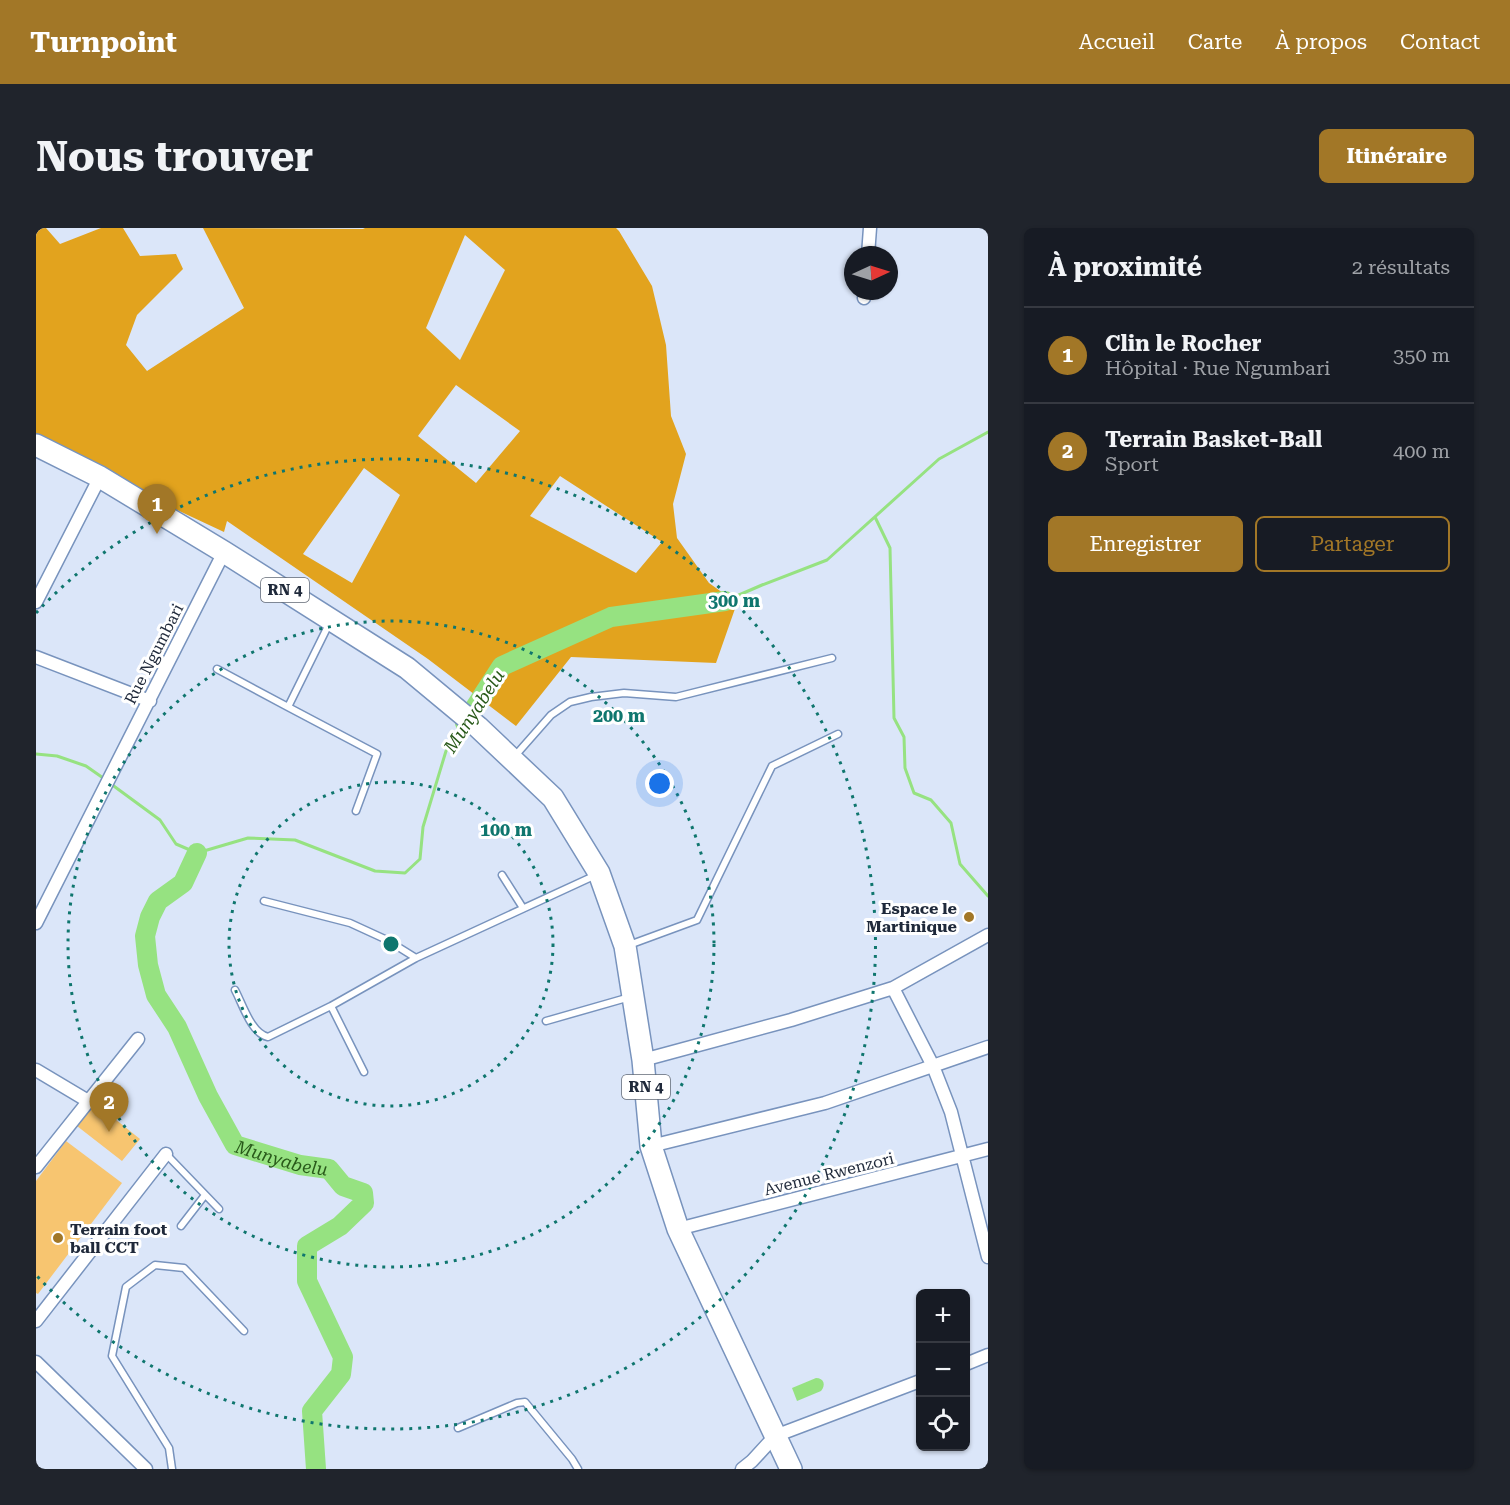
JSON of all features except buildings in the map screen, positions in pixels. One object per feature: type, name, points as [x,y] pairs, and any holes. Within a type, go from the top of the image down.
[{"type":"highway","name":"RN 4","points":[[36,445],[100,477],[224,552],[407,668],[471,721],[553,798],[598,873],[625,946],[643,1060],[651,1146],[678,1229],[791,1469]]},
{"type":"street","points":[[869,246],[870,228]]},
{"type":"street","points":[[36,602],[100,477]]},
{"type":"street","name":"Rue Ngumbari","points":[[36,923],[224,552]]},
{"type":"street","points":[[36,657],[150,701]]},
{"type":"street","points":[[643,1060],[791,1020],[893,988],[988,935]]},
{"type":"street","points":[[893,988],[933,1066],[951,1112],[988,1257]]},
{"type":"street","points":[[36,1167],[138,1040]]},
{"type":"street","points":[[651,1146],[825,1103],[988,1047]]},
{"type":"street","points":[[36,1070],[88,1101]]},
{"type":"street","name":"Avenue Rwenzori","points":[[678,1229],[988,1149]]},
{"type":"street","points":[[36,1321],[166,1154]]},
{"type":"street","points":[[970,1362],[988,1355]]},
{"type":"street","points":[[36,1362],[146,1469]]},
{"type":"street","points":[[742,1469],[775,1436],[916,1383]]},
{"type":"lane","points":[[288,707],[331,619]]},
{"type":"lane","points":[[513,759],[551,715],[570,702],[624,693],[676,697],[832,658]]},
{"type":"lane","points":[[217,669],[377,754],[356,811]]},
{"type":"lane","points":[[625,946],[697,920],[772,766],[837,734]]},
{"type":"lane","points":[[235,990],[251,1022],[261,1036],[268,1037],[331,1006],[416,958],[598,873]]},
{"type":"lane","points":[[502,875],[523,908]]},
{"type":"lane","points":[[264,901],[350,923],[387,940],[416,958]]},
{"type":"lane","points":[[546,1021],[634,996]]},
{"type":"lane","points":[[331,1006],[364,1072]]},
{"type":"lane","points":[[166,1154],[219,1209]]},
{"type":"lane","points":[[181,1226],[205,1195]]},
{"type":"lane","points":[[172,1469],[169,1448],[112,1356],[126,1287],[155,1264],[184,1269],[244,1331]]},
{"type":"lane","points":[[458,1428],[517,1403],[525,1402],[578,1469]]},
{"type":"shaded area","points":[[36,228],[46,228],[60,244],[101,228],[123,228],[140,256],[176,254],[183,269],[137,315],[126,345],[147,371],[244,308],[203,228],[616,228],[652,286],[666,345],[671,416],[686,454],[673,504],[677,538],[709,583],[737,603],[716,663],[571,657],[516,726],[428,659],[227,521],[224,532],[36,444]],"holes":[[[465,235],[505,270],[460,360],[426,328]],[[456,385],[520,431],[476,483],[418,436]],[[364,468],[400,495],[352,583],[303,554]],[[560,476],[662,542],[636,573],[530,516]]]},
{"type":"shaded area","points":[[95,1103],[140,1139],[122,1161],[77,1126]]},
{"type":"shaded area","name":"Terrain foot ball CCT","points":[[66,1141],[122,1183],[38,1294],[36,1293],[36,1181]]},
{"type":"shaded area","points":[[816,1378],[823,1382],[821,1391],[797,1401],[792,1388]]},
{"type":"waterway","points":[[725,601],[827,560],[939,459],[988,432]]},
{"type":"waterway","points":[[875,517],[890,548],[894,718],[904,737],[905,768],[914,793],[931,800],[951,823],[960,864],[988,896]]},
{"type":"waterway","name":"Munyabelu","points":[[465,723],[502,666],[611,617],[725,601]]},
{"type":"waterway","name":"Munyabelu","points":[[111,784],[160,820],[176,844],[197,853],[248,838],[295,840],[375,871],[405,873],[420,859],[423,827],[446,751],[464,725]]},
{"type":"waterway","name":"Munyabelu","points":[[36,754],[57,756],[86,766],[106,780]]},
{"type":"waterway","name":"Munyabelu","points":[[197,853],[183,883],[158,901],[150,917],[145,936],[148,965],[156,995],[177,1027],[208,1096],[235,1145],[300,1165],[329,1169],[343,1186],[363,1193],[364,1203],[340,1226],[307,1246],[307,1281],[343,1357],[341,1374],[312,1411],[316,1469]]},
{"type":"place","name":"Clin le Rocher","points":[[157,534]]},
{"type":"place","name":"Espace le Martinique","points":[[969,917]]},
{"type":"place","name":"Terrain Basket-Ball","points":[[109,1132]]},
{"type":"place","name":"Terrain foot ball CCT","points":[[58,1238]]}]
